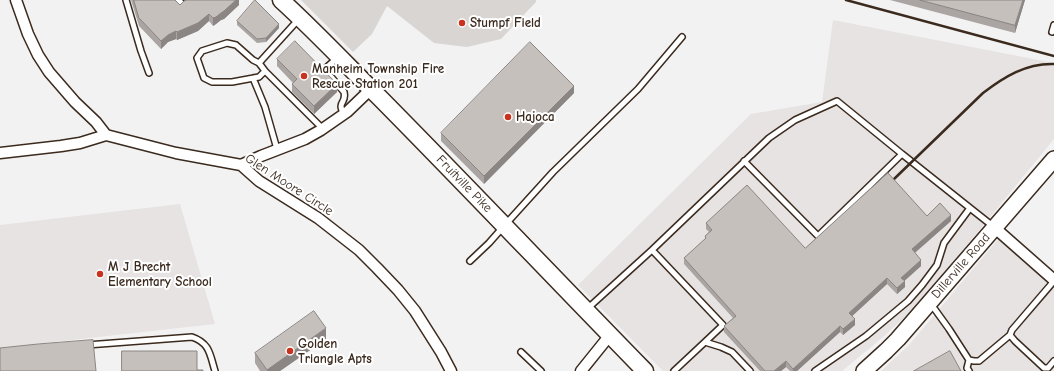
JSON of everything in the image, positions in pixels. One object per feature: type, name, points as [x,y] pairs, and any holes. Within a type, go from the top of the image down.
[{"type":"main road","name":"Fruitville Pike","points":[[281,0],[425,143],[645,371]]},
{"type":"main road","name":"Dillerville Road","points":[[864,371],[886,351],[1054,159]]},
{"type":"street","points":[[0,153],[80,143],[106,135],[96,122],[75,102],[49,72],[38,55],[28,34],[16,0]]},
{"type":"street","points":[[240,166],[323,129],[344,114],[371,90]]},
{"type":"street","name":"Glen Moore Circle","points":[[106,135],[176,153],[240,166],[259,181],[318,218],[372,263],[398,290],[415,311],[441,352],[451,371]]},
{"type":"street","points":[[994,228],[1054,281]]},
{"type":"street","points":[[581,371],[610,336]]},
{"type":"lane","points":[[126,0],[149,73]]},
{"type":"lane","points":[[178,0],[184,5],[189,0]]},
{"type":"lane","points":[[259,63],[300,18]]},
{"type":"lane","points":[[1052,32],[1054,25]]},
{"type":"lane","points":[[470,261],[489,243],[553,172],[638,89],[682,37]]},
{"type":"lane","points":[[265,71],[259,77],[232,82],[212,82],[204,78],[198,58],[202,51],[227,43],[236,45],[253,60],[259,63],[265,71],[323,129]]},
{"type":"lane","points":[[339,56],[326,71],[344,92],[345,97],[341,108],[344,114]]},
{"type":"lane","points":[[253,78],[265,107],[277,149]]},
{"type":"lane","points":[[586,311],[769,138],[795,120],[837,101],[994,228]]},
{"type":"lane","points":[[744,161],[818,236],[902,154]]},
{"type":"lane","points":[[815,371],[866,336],[908,301],[937,265],[944,243],[970,208]]},
{"type":"lane","points":[[652,250],[723,325],[674,371]]},
{"type":"lane","points":[[929,302],[969,360],[974,362],[978,361],[1010,335],[1012,330],[1054,281]]},
{"type":"lane","points":[[1010,335],[1044,368],[1048,368],[1054,361]]},
{"type":"lane","points":[[84,345],[192,337],[202,342],[208,348],[215,371]]},
{"type":"lane","points":[[705,342],[732,352],[750,371]]},
{"type":"lane","points":[[521,352],[541,371]]},
{"type":"lane","points":[[969,360],[967,368],[969,371]]},
{"type":"shaded area","name":"Stumpf Field","points":[[301,0],[536,0],[536,2],[501,39],[467,47],[434,43],[387,6],[372,34],[353,52]]},
{"type":"shaded area","points":[[833,20],[1054,63],[1054,139],[918,305],[882,338],[842,371],[663,371],[578,285],[751,114],[822,102]]},
{"type":"shaded area","name":"M J Brecht Elementary School","points":[[180,204],[215,324],[0,348],[0,225]]},
{"type":"shaded area","points":[[999,238],[1054,289],[1054,371],[881,371],[909,345]]},
{"type":"building","points":[[134,0],[175,0],[180,5],[187,0],[236,0],[216,17],[213,18],[209,14],[198,23],[177,32],[176,31],[161,41],[139,18]]},
{"type":"building","points":[[255,0],[279,24],[266,38],[257,39],[237,21]]},
{"type":"building","points":[[920,0],[1023,0],[1015,25]]},
{"type":"building","name":"Manheim Township Fire Rescue Station 201","points":[[295,41],[337,84],[314,106],[292,84],[297,79],[277,59]]},
{"type":"building","name":"Hajoca","points":[[530,42],[574,86],[484,176],[441,133]]},
{"type":"building","points":[[888,173],[927,216],[940,203],[951,215],[912,249],[921,260],[901,278],[905,281],[897,288],[887,278],[849,313],[855,319],[843,329],[840,326],[793,369],[786,361],[774,371],[765,371],[724,326],[736,316],[684,258],[706,238],[705,236],[712,230],[706,223],[747,185],[805,248]]},
{"type":"building","points":[[314,311],[326,328],[267,370],[255,353]]},
{"type":"building","points":[[93,340],[96,371],[0,371],[0,348]]},
{"type":"building","points":[[122,351],[197,351],[197,370],[203,371],[122,371]]},
{"type":"building","points":[[950,351],[961,371],[914,371]]},
{"type":"railway","points":[[846,0],[1054,56]]},
{"type":"railway","points":[[893,180],[991,87],[1016,72],[1034,66],[1054,64]]},
{"type":"place","name":"Stumpf Field","points":[[462,23]]},
{"type":"place","name":"Manheim Township Fire Rescue Station 201","points":[[304,76]]},
{"type":"place","name":"Hajoca","points":[[508,117]]},
{"type":"place","name":"M J Brecht Elementary School","points":[[100,274]]},
{"type":"place","name":"Golden Triangle Apts","points":[[290,351]]}]
